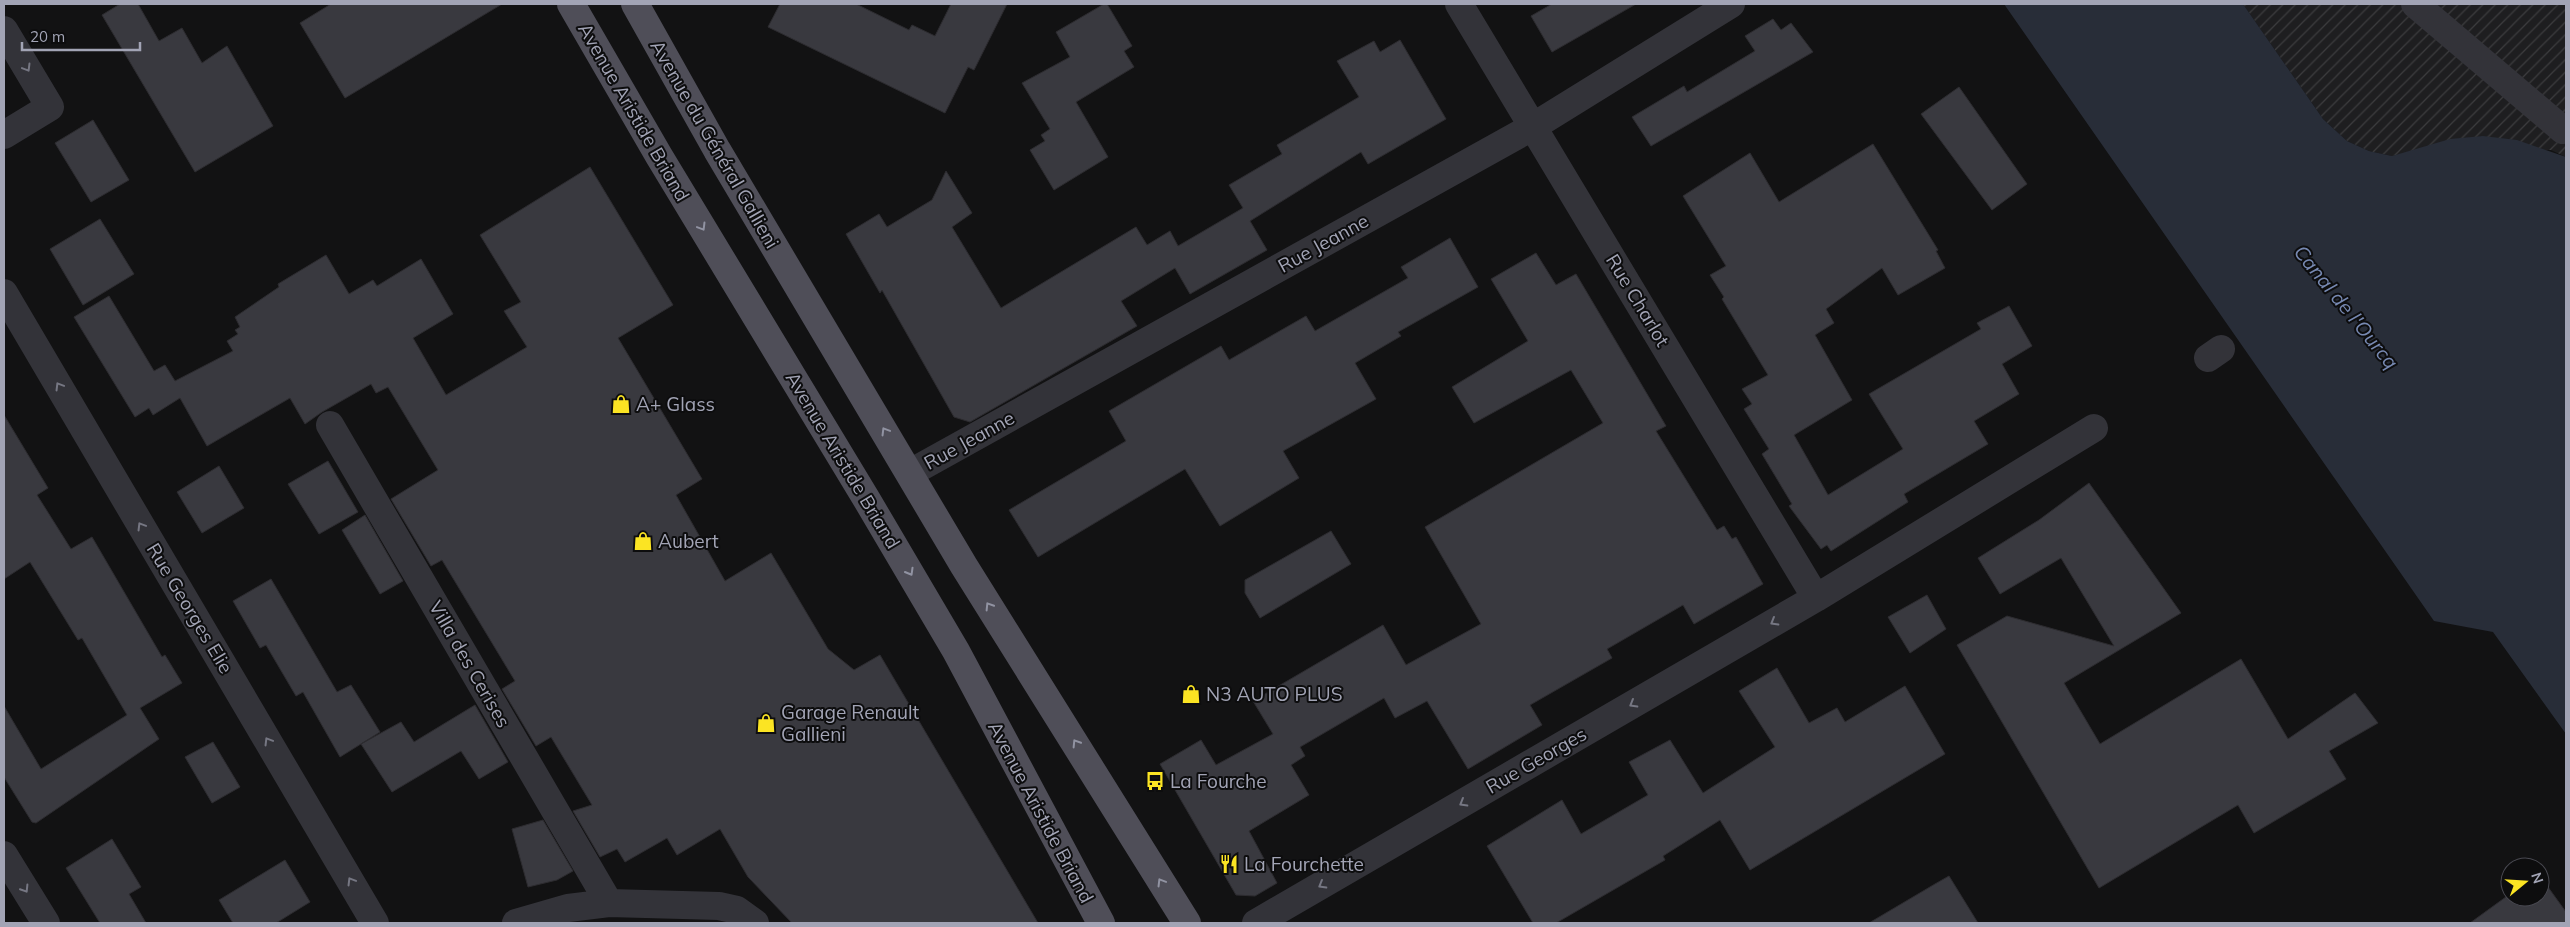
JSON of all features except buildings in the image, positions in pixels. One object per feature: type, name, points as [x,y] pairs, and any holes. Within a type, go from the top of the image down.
[{"type":"main road","name":"Avenue Aristide Briand","points":[[571,4],[659,156],[956,651],[1101,923]]},
{"type":"main road","name":"Avenue du Général Gallieni","points":[[634,4],[717,150],[910,473]]},
{"type":"main road","points":[[910,473],[964,566],[1187,923]]},
{"type":"street","name":"Rue Charlot","points":[[1459,4],[1816,598]]},
{"type":"street","name":"Rue Jeanne","points":[[910,473],[1534,126],[1731,4]]},
{"type":"street","points":[[2415,4],[2563,130]]},
{"type":"street","points":[[4,30],[50,107],[4,135]]},
{"type":"street","name":"Rue Georges Elie","points":[[4,292],[375,923]]},
{"type":"street","name":"Villa des Cerises","points":[[330,425],[609,903]]},
{"type":"street","name":"Rue Georges","points":[[1256,923],[1816,598],[2094,428]]},
{"type":"street","points":[[4,855],[46,923]]},
{"type":"street","points":[[516,923],[568,908],[609,903],[719,906],[737,910],[755,923]]},
{"type":"shaded area","points":[[2243,4],[2566,4],[2566,157],[2551,150],[2415,151],[2392,156],[2369,151],[2347,141],[2323,119]]},
{"type":"water","name":"Canal de l'Ourcq","points":[[2004,4],[2243,4],[2323,119],[2347,141],[2369,151],[2392,156],[2450,139],[2483,136],[2517,140],[2566,157],[2566,734],[2493,632],[2434,621]]},
{"type":"place","name":"A+ Glass","points":[[621,404]]},
{"type":"place","name":"Aubert","points":[[643,541]]},
{"type":"place","name":"N3 AUTO PLUS","points":[[1191,694]]},
{"type":"place","name":"Garage Renault Gallieni","points":[[766,723]]},
{"type":"place","name":"La Fourche","points":[[1155,781]]},
{"type":"place","name":"La Fourchette","points":[[1229,864]]}]
